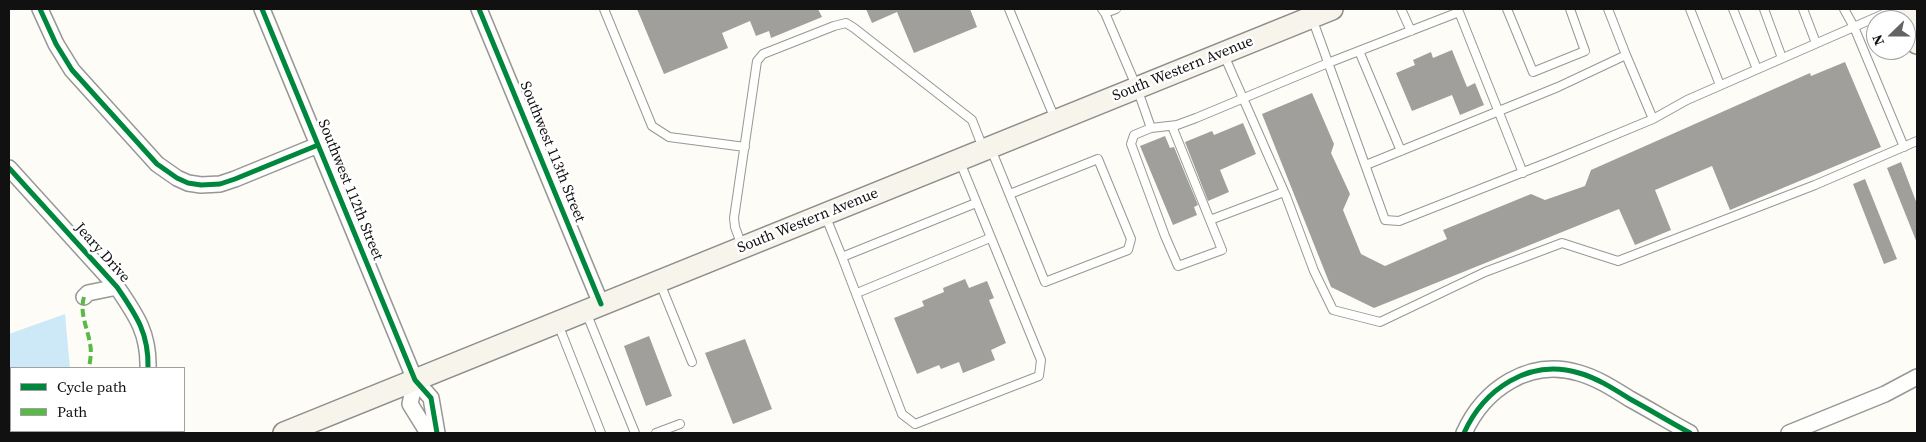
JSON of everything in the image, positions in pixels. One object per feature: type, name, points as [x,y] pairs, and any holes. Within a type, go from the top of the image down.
[{"type":"main road","name":"South Western Avenue","points":[[284,433],[1224,53],[1310,13],[1332,9]]},
{"type":"street","points":[[40,9],[56,44],[76,75],[157,164],[188,184],[220,184],[236,180],[318,145]]},
{"type":"street","name":"Southwest 112th Street","points":[[262,9],[414,380]]},
{"type":"street","name":"Southwest 113th Street","points":[[479,9],[593,308]]},
{"type":"street","name":"Jeary Drive","points":[[9,168],[117,287],[130,306],[143,331],[148,345],[148,367]]},
{"type":"street","points":[[84,297],[88,293],[117,287]]},
{"type":"street","points":[[1464,433],[1471,418],[1492,392],[1506,382],[1520,376],[1551,369],[1566,370],[1594,379],[1690,433]]},
{"type":"street","points":[[1789,433],[1885,394],[1917,377]]},
{"type":"street","points":[[414,380],[410,404],[428,433]]},
{"type":"street","points":[[414,380],[431,398],[437,433]]},
{"type":"lane","points":[[604,9],[652,126],[669,138],[745,147]]},
{"type":"lane","points":[[1010,9],[1056,121]]},
{"type":"lane","points":[[1116,9],[1104,11],[1137,88],[1151,128]]},
{"type":"lane","points":[[1402,9],[1411,31]]},
{"type":"lane","points":[[1507,9],[1533,72],[1585,51],[1570,9]]},
{"type":"lane","points":[[1608,9],[1653,119]]},
{"type":"lane","points":[[1690,9],[1720,85]]},
{"type":"lane","points":[[1733,9],[1757,69]]},
{"type":"lane","points":[[1764,9],[1782,58]]},
{"type":"lane","points":[[1803,9],[1816,43]]},
{"type":"lane","points":[[1844,9],[1854,27],[1904,147]]},
{"type":"lane","points":[[1172,126],[1222,250],[1178,266],[1161,227],[1131,144],[1134,135],[1151,128],[1172,126],[1196,118],[1458,12],[1523,173]]},
{"type":"lane","points":[[1310,13],[1385,220],[1399,220],[1523,173],[1653,119],[1687,100],[1720,85],[1866,23]]},
{"type":"lane","points":[[742,247],[734,218],[757,61],[763,54],[846,23],[972,120],[1010,194],[1045,282],[1128,250],[1131,239],[1098,159],[1010,194]]},
{"type":"lane","points":[[1359,51],[1401,151]]},
{"type":"lane","points":[[1224,53],[1284,192],[1314,271],[1333,310],[1380,322],[1485,272],[1562,243],[1618,261],[1815,185],[1917,141]]},
{"type":"lane","points":[[1366,166],[1558,87],[1626,55]]},
{"type":"lane","points":[[825,214],[902,414],[916,424],[1039,376],[1041,360],[959,160]]},
{"type":"lane","points":[[1210,220],[1284,192]]},
{"type":"lane","points":[[842,257],[976,203]]},
{"type":"lane","points":[[857,293],[990,238]]},
{"type":"lane","points":[[660,281],[692,362]]},
{"type":"lane","points":[[593,308],[634,433]]},
{"type":"lane","points":[[557,322],[601,433]]},
{"type":"lane","points":[[656,433],[680,424]]},
{"type":"water","points":[[65,314],[70,367],[10,367],[10,432],[60,433],[9,433],[9,334]]},
{"type":"building","points":[[637,9],[818,9],[822,17],[771,38],[769,31],[756,36],[750,21],[722,33],[728,48],[664,74]]},
{"type":"building","points":[[866,9],[970,9],[977,27],[914,53],[897,12],[872,23]]},
{"type":"building","points":[[1452,50],[1467,87],[1475,83],[1484,105],[1460,115],[1452,95],[1412,111],[1396,73],[1415,65],[1413,60],[1431,52],[1433,58]]},
{"type":"building","points":[[1845,62],[1881,147],[1730,210],[1712,166],[1655,190],[1671,230],[1635,245],[1619,209],[1374,308],[1331,287],[1262,114],[1312,93],[1334,144],[1331,153],[1350,194],[1343,210],[1361,254],[1385,266],[1447,239],[1443,230],[1531,194],[1545,200],[1585,186],[1591,170],[1810,73],[1811,76]]},
{"type":"building","points":[[1243,123],[1256,154],[1220,170],[1229,192],[1208,201],[1185,142],[1212,131],[1214,135]]},
{"type":"building","points":[[1165,136],[1170,148],[1174,147],[1198,205],[1194,207],[1197,215],[1173,225],[1140,146]]},
{"type":"building","points":[[1901,162],[1917,204],[1917,243],[1887,168]]},
{"type":"building","points":[[1865,179],[1897,259],[1884,264],[1853,184]]},
{"type":"building","points":[[965,279],[969,288],[987,281],[994,298],[989,300],[1006,343],[991,350],[995,360],[963,373],[959,362],[941,369],[939,365],[917,374],[894,318],[924,306],[922,301],[944,292],[943,288]]},
{"type":"building","points":[[649,336],[672,396],[646,406],[624,346]]},
{"type":"building","points":[[745,339],[772,409],[733,424],[705,353]]},
{"type":"marked path","points":[[84,297],[83,315],[91,350],[89,367]]},
{"type":"cycle path","points":[[40,9],[56,44],[72,70],[157,164],[177,178],[188,183],[201,185],[220,184],[318,145]]},
{"type":"cycle path","points":[[262,9],[415,380],[431,398],[437,433]]},
{"type":"cycle path","points":[[479,9],[601,304]]},
{"type":"cycle path","points":[[9,168],[117,287],[144,334],[148,367]]},
{"type":"cycle path","points":[[1464,433],[1483,403],[1510,381],[1526,374],[1543,370],[1561,369],[1586,375],[1599,381],[1690,433]]}]
